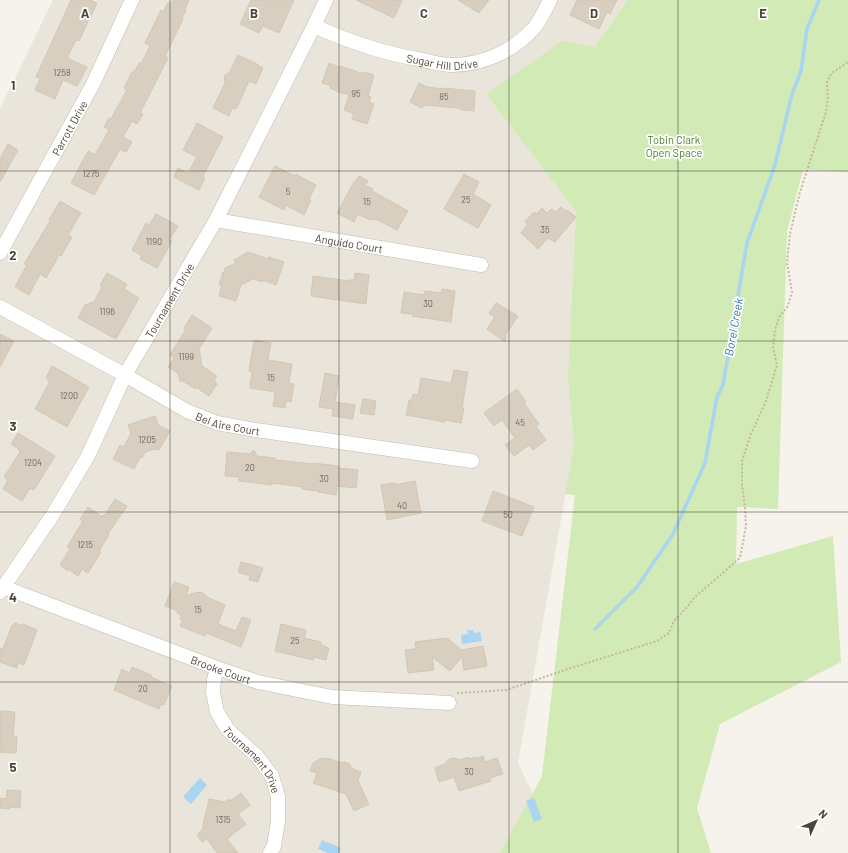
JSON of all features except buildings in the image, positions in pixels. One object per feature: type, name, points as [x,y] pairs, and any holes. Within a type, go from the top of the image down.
[{"type":"street","name":"Parrott Drive","points":[[0,253],[93,84],[132,0]]},
{"type":"street","name":"Tournament Drive","points":[[2,590],[52,516],[88,456],[125,375],[216,220],[326,0]]},
{"type":"street","name":"Sugar Hill Drive","points":[[314,26],[361,45],[403,57],[451,65],[472,63],[484,60],[508,50],[520,41],[534,28],[550,0]]},
{"type":"street","name":"Anguido Court","points":[[216,220],[481,265]]},
{"type":"street","name":"Bel Aire Court","points":[[4,309],[125,375],[187,411],[217,423],[472,461]]},
{"type":"street","name":"Brooke Court","points":[[2,590],[258,682],[332,698],[449,703]]},
{"type":"street","name":"Tournament Drive","points":[[217,668],[214,680],[214,692],[217,712],[228,730],[257,756],[272,776],[276,789],[278,796],[278,821],[274,846],[270,853]]},
{"type":"path","points":[[449,703],[457,693],[506,690],[568,668],[657,641],[669,633],[674,621],[688,607],[695,597],[740,558],[746,526],[742,485],[742,461],[751,434],[766,401],[777,365],[774,348],[775,330],[779,317],[788,306],[792,292],[787,263],[790,234],[800,192],[826,112],[828,97],[827,80],[832,73],[848,62]]},
{"type":"shaded area","points":[[53,0],[645,0],[607,49],[486,94],[576,212],[569,377],[574,446],[518,763],[561,853],[0,853],[0,109]]},
{"type":"green space","name":"Tobin Clark Open Space","points":[[628,0],[848,0],[848,172],[803,170],[787,232],[778,509],[737,507],[736,564],[833,536],[841,662],[720,724],[697,808],[711,853],[500,853],[542,776],[575,495],[565,494],[574,446],[568,379],[576,212],[486,94],[562,41],[595,47]]},
{"type":"water","points":[[467,630],[473,630],[474,633],[480,632],[482,641],[462,644],[461,635],[468,634]]},
{"type":"water","points":[[200,778],[207,785],[191,804],[183,797]]},
{"type":"water","points":[[534,798],[542,819],[534,822],[526,801]]},
{"type":"water","points":[[322,840],[341,848],[339,853],[328,853],[318,849]]},
{"type":"waterway","name":"Borel Creek","points":[[595,629],[637,587],[673,534],[705,463],[717,397],[723,385],[747,243],[775,165],[792,94],[801,71],[807,29],[819,0]]}]
